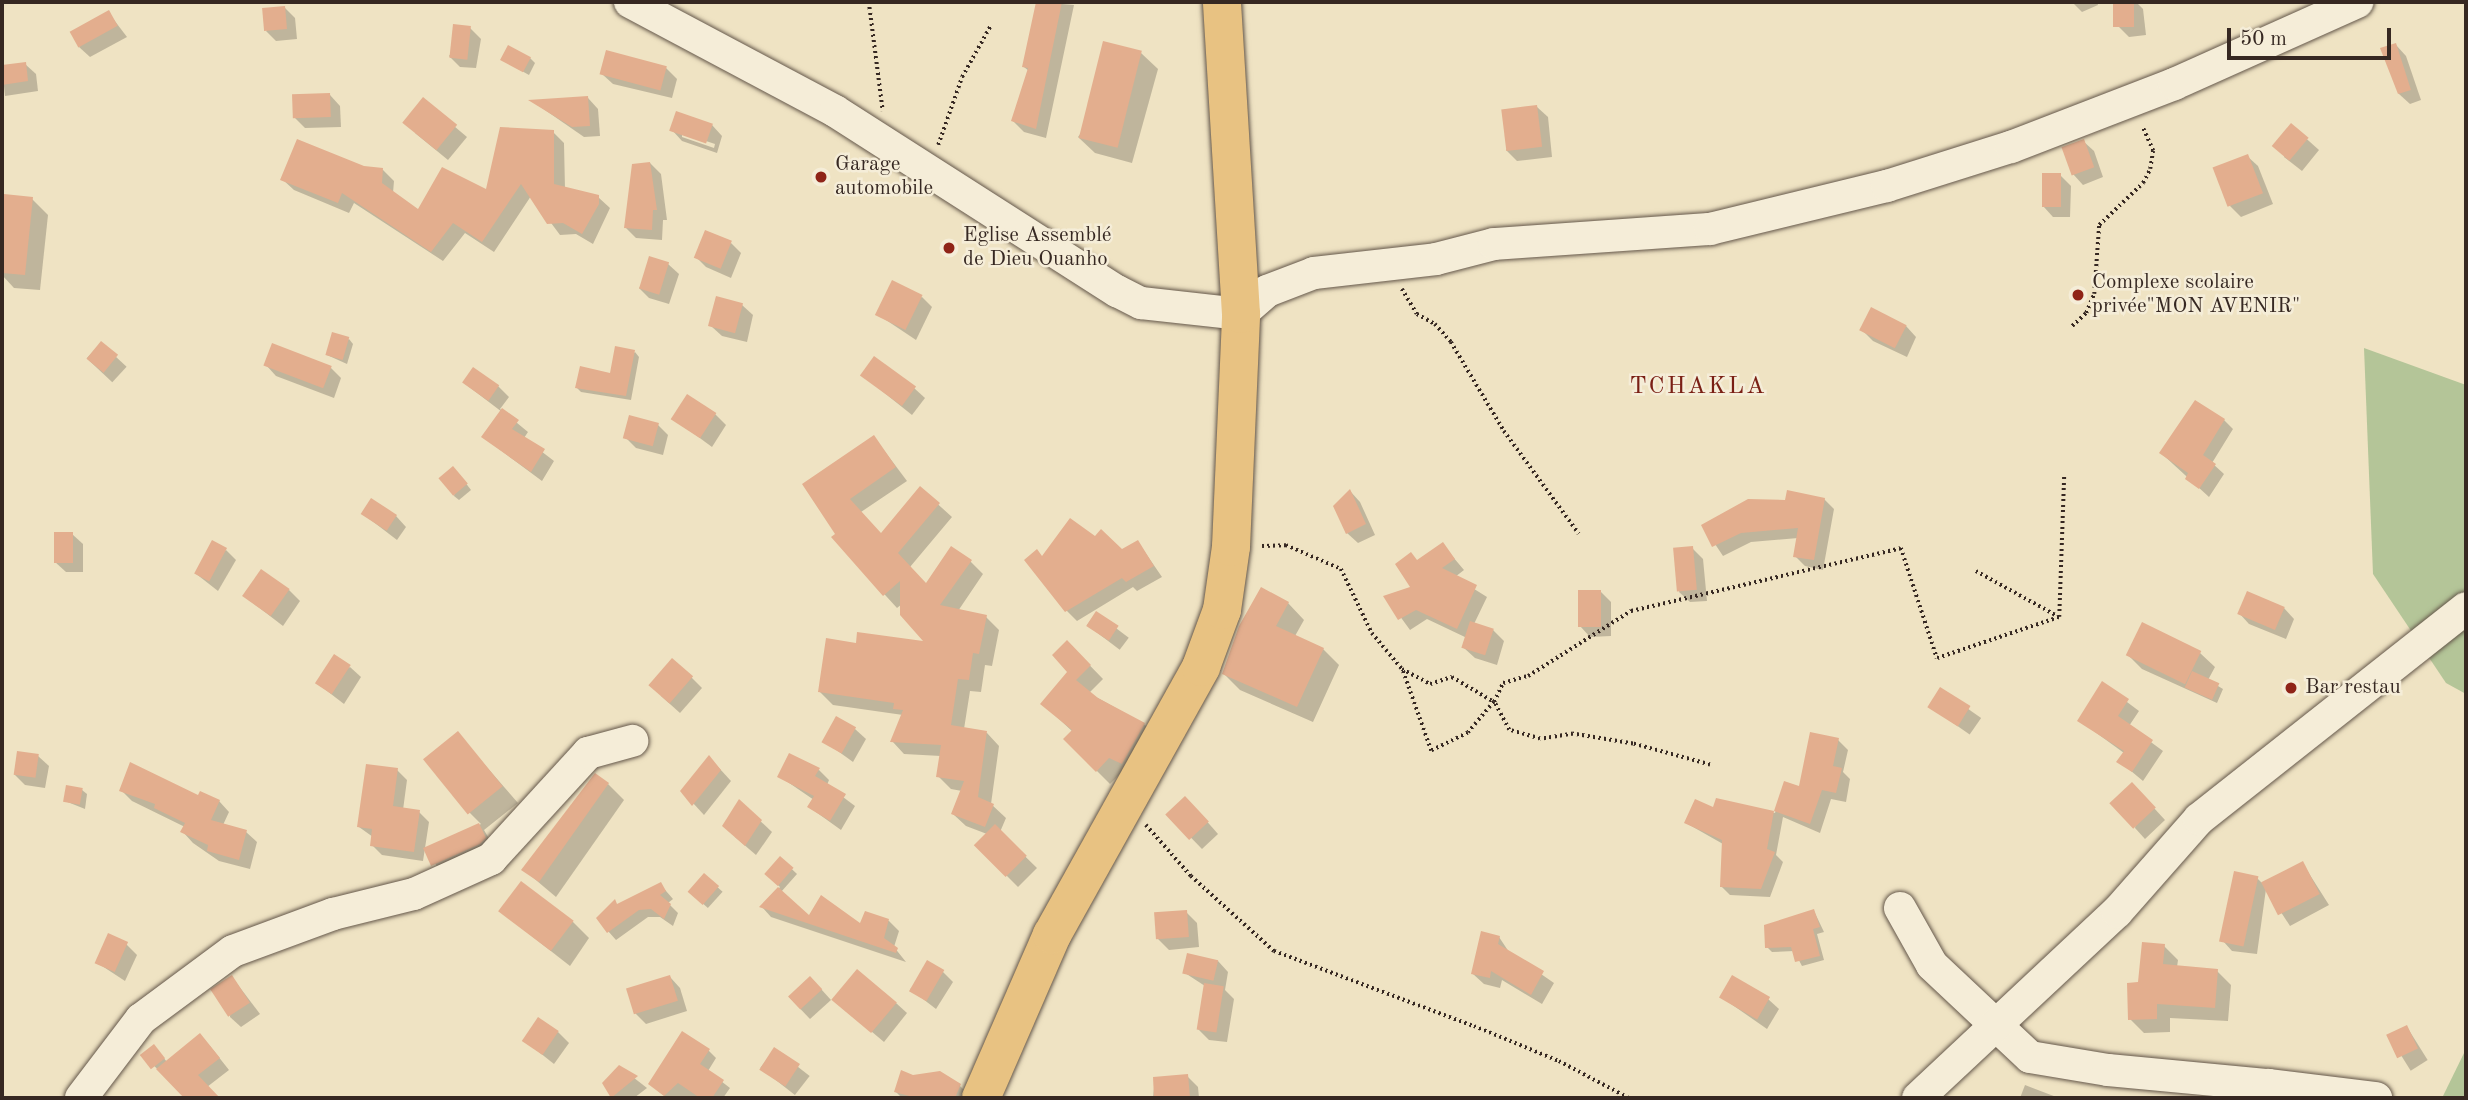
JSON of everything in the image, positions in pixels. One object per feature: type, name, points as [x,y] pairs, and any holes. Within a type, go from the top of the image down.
[{"type":"main road","points":[[981,1098],[1052,935],[1088,862],[1126,803],[1201,667],[1222,610],[1231,547],[1241,314],[1222,2]]},
{"type":"street","points":[[630,2],[835,111],[1074,267],[1141,303],[1241,314],[1266,291],[1314,273],[1389,266],[1494,244],[1710,229],[1887,186],[2011,147],[2126,100],[2174,84],[2357,2]]},
{"type":"street","points":[[1918,1098],[1992,1024],[2117,912],[2199,819],[2466,608]]},
{"type":"street","points":[[81,1098],[141,1019],[233,951],[333,914],[414,894],[491,859],[588,753],[632,741]]},
{"type":"street","points":[[1900,908],[1932,965],[2030,1057],[2050,1063],[2271,1091],[2376,1098]]},
{"type":"path","points":[[869,2],[887,145]]},
{"type":"path","points":[[926,172],[961,77],[990,25]]},
{"type":"path","points":[[2072,326],[2085,313],[2094,294],[2099,225],[2144,183],[2150,169],[2153,150],[2126,100]]},
{"type":"path","points":[[1389,266],[1417,314],[1435,324],[1451,342],[1504,432],[1579,534]]},
{"type":"path","points":[[2059,617],[2064,477]]},
{"type":"path","points":[[1231,547],[1286,545],[1341,569],[1372,633],[1402,669],[1431,751],[1468,733],[1494,702],[1503,683],[1528,676],[1631,611],[1901,548],[1937,658],[2059,617]]},
{"type":"path","points":[[1976,571],[2059,617]]},
{"type":"path","points":[[1402,669],[1430,684],[1452,677],[1494,702],[1509,730],[1540,739],[1573,734],[1633,744],[1710,765]]},
{"type":"path","points":[[1126,803],[1191,876],[1274,951],[1559,1061],[1629,1098]]},
{"type":"green space","points":[[2364,348],[2466,385],[2466,694],[2446,683],[2373,574]]},
{"type":"green space","points":[[2466,1049],[2466,1098],[2443,1096]]},
{"type":"building","points":[[1036,2],[1062,2],[1036,129],[1011,121],[1028,68],[1022,67]]},
{"type":"building","points":[[2113,2],[2134,2],[2134,27],[2113,27]]},
{"type":"building","points":[[285,6],[287,29],[264,31],[262,8]]},
{"type":"building","points":[[109,10],[118,26],[78,48],[70,32]]},
{"type":"building","points":[[453,24],[471,26],[467,60],[449,58]]},
{"type":"building","points":[[1103,41],[1142,51],[1118,148],[1079,138]]},
{"type":"building","points":[[2396,43],[2411,90],[2398,94],[2380,48]]},
{"type":"building","points":[[508,45],[531,57],[523,72],[500,60]]},
{"type":"building","points":[[606,50],[667,66],[660,90],[600,74]]},
{"type":"building","points":[[26,62],[28,81],[2,85],[2,65]]},
{"type":"building","points":[[330,93],[331,117],[293,118],[292,94]]},
{"type":"building","points":[[588,96],[590,126],[572,127],[528,100]]},
{"type":"building","points":[[423,97],[457,125],[436,150],[402,123]]},
{"type":"building","points":[[1537,105],[1542,147],[1506,151],[1501,109]]},
{"type":"building","points":[[676,111],[713,124],[706,144],[669,131]]},
{"type":"building","points":[[2291,123],[2309,138],[2289,161],[2272,146]]},
{"type":"building","points":[[500,127],[554,130],[554,184],[599,195],[599,204],[582,234],[563,223],[547,224],[521,184],[482,242],[453,223],[431,252],[342,193],[338,203],[280,180],[297,139],[364,166],[383,168],[382,183],[418,209],[442,167],[486,189]]},
{"type":"building","points":[[2084,139],[2094,167],[2072,175],[2061,147]]},
{"type":"building","points":[[2248,154],[2263,193],[2228,207],[2213,168]]},
{"type":"building","points":[[650,162],[657,210],[653,210],[652,230],[624,228],[632,164]]},
{"type":"building","points":[[2042,173],[2061,173],[2061,207],[2042,207]]},
{"type":"building","points":[[4,194],[33,197],[25,275],[2,273]]},
{"type":"building","points":[[705,230],[732,241],[721,269],[694,258]]},
{"type":"building","points":[[649,256],[669,262],[659,295],[639,289]]},
{"type":"building","points":[[892,280],[923,295],[905,330],[875,315]]},
{"type":"building","points":[[716,296],[743,303],[735,333],[708,326]]},
{"type":"building","points":[[1871,307],[1907,325],[1895,348],[1859,330]]},
{"type":"building","points":[[332,332],[349,337],[343,360],[325,355]]},
{"type":"building","points":[[101,341],[118,355],[104,373],[87,359]]},
{"type":"building","points":[[272,343],[332,366],[323,388],[263,365]]},
{"type":"building","points":[[615,346],[635,350],[626,396],[575,388],[580,366],[610,373]]},
{"type":"building","points":[[874,356],[916,387],[902,406],[860,375]]},
{"type":"building","points":[[473,367],[499,385],[488,401],[462,383]]},
{"type":"building","points":[[687,394],[716,413],[700,438],[671,419]]},
{"type":"building","points":[[2195,400],[2225,419],[2203,455],[2216,464],[2199,489],[2185,479],[2188,473],[2159,453]]},
{"type":"building","points":[[502,408],[519,420],[512,429],[545,449],[531,472],[481,437]]},
{"type":"building","points":[[629,415],[659,423],[653,446],[623,438]]},
{"type":"building","points":[[874,435],[896,467],[850,499],[881,533],[920,486],[940,503],[898,553],[926,583],[951,546],[972,560],[940,605],[987,615],[979,654],[973,653],[969,680],[958,679],[951,725],[987,731],[978,797],[994,804],[985,827],[951,814],[964,781],[936,777],[941,745],[890,742],[903,710],[893,709],[894,703],[818,692],[826,638],[856,643],[857,632],[923,641],[900,615],[900,581],[883,596],[831,537],[835,534],[802,484]]},
{"type":"building","points":[[453,466],[468,484],[453,496],[438,478]]},
{"type":"building","points":[[1350,489],[1366,524],[1346,534],[1333,506]]},
{"type":"building","points":[[1787,490],[1825,498],[1814,560],[1793,557],[1798,528],[1741,533],[1712,547],[1701,525],[1748,499],[1785,500]]},
{"type":"building","points":[[371,498],[397,515],[387,531],[361,514]]},
{"type":"building","points":[[1070,518],[1095,536],[1101,529],[1122,549],[1138,540],[1154,566],[1126,582],[1122,578],[1065,612],[1024,560],[1037,549],[1042,556]]},
{"type":"building","points":[[54,532],[73,532],[73,563],[54,563]]},
{"type":"building","points":[[212,540],[227,548],[209,582],[194,574]]},
{"type":"building","points":[[1443,542],[1455,559],[1442,568],[1477,585],[1457,629],[1416,610],[1398,620],[1383,596],[1410,587],[1395,564],[1411,552],[1417,560]]},
{"type":"building","points":[[1693,546],[1697,590],[1677,592],[1673,548]]},
{"type":"building","points":[[261,569],[290,589],[271,616],[242,596]]},
{"type":"building","points":[[1261,587],[1289,602],[1276,626],[1324,648],[1297,707],[1222,674],[1239,626]]},
{"type":"building","points":[[1578,590],[1601,590],[1601,627],[1578,627]]},
{"type":"building","points":[[2247,591],[2285,607],[2275,630],[2237,614]]},
{"type":"building","points":[[1096,611],[1119,626],[1109,641],[1086,626]]},
{"type":"building","points":[[1470,621],[1494,629],[1485,655],[1461,648]]},
{"type":"building","points":[[2142,622],[2201,651],[2185,684],[2126,655]]},
{"type":"building","points":[[1067,640],[1091,665],[1076,680],[1098,698],[1145,723],[1122,764],[1109,758],[1096,772],[1063,739],[1072,730],[1040,704],[1067,672],[1052,655]]},
{"type":"building","points":[[334,654],[351,665],[332,694],[315,683]]},
{"type":"building","points":[[672,658],[693,676],[670,704],[648,685]]},
{"type":"building","points":[[2192,671],[2219,683],[2212,700],[2185,687]]},
{"type":"building","points":[[2102,681],[2129,699],[2118,716],[2153,740],[2132,772],[2116,762],[2124,751],[2077,721]]},
{"type":"building","points":[[1940,687],[1971,706],[1958,726],[1927,707]]},
{"type":"building","points":[[836,716],[856,727],[842,753],[821,742]]},
{"type":"building","points":[[458,731],[503,786],[468,814],[423,759]]},
{"type":"building","points":[[1810,732],[1839,738],[1833,766],[1842,768],[1836,793],[1822,790],[1810,824],[1774,811],[1784,781],[1799,786]]},
{"type":"building","points":[[17,751],[39,754],[35,778],[14,775]]},
{"type":"building","points":[[789,753],[820,768],[815,776],[846,794],[830,821],[807,807],[814,796],[777,777]]},
{"type":"building","points":[[709,755],[721,770],[692,806],[680,791]]},
{"type":"building","points":[[130,762],[198,795],[200,791],[220,800],[211,820],[247,830],[239,860],[207,851],[208,845],[180,832],[185,823],[154,808],[155,804],[119,791]]},
{"type":"building","points":[[366,764],[398,768],[393,806],[420,810],[414,852],[370,846],[372,829],[357,827]]},
{"type":"building","points":[[595,773],[609,783],[539,882],[521,870]]},
{"type":"building","points":[[2132,782],[2156,808],[2133,829],[2109,803]]},
{"type":"building","points":[[66,785],[83,788],[80,805],[63,802]]},
{"type":"building","points":[[1185,796],[1209,822],[1189,840],[1165,814]]},
{"type":"building","points":[[1716,798],[1774,811],[1767,849],[1775,852],[1761,889],[1720,887],[1722,840],[1684,823],[1695,799],[1713,807]]},
{"type":"building","points":[[739,799],[762,820],[745,846],[722,826]]},
{"type":"building","points":[[479,823],[486,838],[480,844],[431,866],[423,848]]},
{"type":"building","points":[[995,824],[1027,856],[1006,877],[974,845]]},
{"type":"building","points":[[780,856],[794,868],[778,886],[764,874]]},
{"type":"building","points":[[2303,861],[2320,894],[2278,915],[2261,882]]},
{"type":"building","points":[[2234,871],[2258,876],[2243,947],[2219,941]]},
{"type":"building","points":[[704,873],[719,886],[703,905],[688,892]]},
{"type":"building","points":[[521,881],[574,921],[551,951],[498,911]]},
{"type":"building","points":[[661,882],[666,891],[660,895],[671,904],[664,919],[651,909],[639,910],[607,933],[596,918],[615,899],[617,904]]},
{"type":"building","points":[[778,887],[809,915],[821,895],[860,923],[865,911],[889,919],[884,938],[898,948],[896,953],[759,907]]},
{"type":"building","points":[[1814,909],[1820,927],[1813,929],[1820,956],[1795,962],[1791,947],[1765,948],[1764,925]]},
{"type":"building","points":[[1187,910],[1189,937],[1156,939],[1154,912]]},
{"type":"building","points":[[1481,931],[1500,936],[1498,944],[1544,971],[1531,995],[1491,971],[1490,978],[1471,974]]},
{"type":"building","points":[[108,933],[128,942],[115,972],[95,963]]},
{"type":"building","points":[[2142,942],[2165,944],[2163,964],[2218,969],[2215,1008],[2157,1004],[2157,1019],[2128,1020],[2127,983],[2138,982]]},
{"type":"building","points":[[1187,953],[1218,960],[1213,981],[1182,973]]},
{"type":"building","points":[[927,960],[944,970],[926,1001],[909,991]]},
{"type":"building","points":[[857,969],[897,1002],[871,1033],[831,1000]]},
{"type":"building","points":[[232,975],[250,1003],[228,1017],[210,989]]},
{"type":"building","points":[[670,975],[678,1001],[634,1014],[626,988]]},
{"type":"building","points":[[1732,975],[1770,997],[1757,1020],[1719,998]]},
{"type":"building","points":[[810,976],[822,989],[800,1010],[788,996]]},
{"type":"building","points":[[1204,983],[1224,986],[1216,1033],[1197,1029]]},
{"type":"building","points":[[538,1017],[559,1031],[543,1055],[522,1041]]},
{"type":"building","points":[[2407,1025],[2418,1049],[2397,1058],[2386,1035]]},
{"type":"building","points":[[682,1031],[710,1049],[700,1064],[724,1080],[712,1098],[700,1098],[678,1083],[664,1096],[648,1084]]},
{"type":"building","points":[[200,1033],[220,1058],[198,1075],[220,1098],[184,1098],[156,1069]]},
{"type":"building","points":[[154,1044],[165,1058],[151,1069],[140,1055]]},
{"type":"building","points":[[774,1047],[800,1064],[785,1087],[759,1070]]},
{"type":"building","points":[[619,1065],[638,1076],[611,1098],[602,1083]]},
{"type":"building","points":[[901,1070],[913,1075],[940,1071],[961,1084],[955,1098],[917,1098],[894,1092]]},
{"type":"building","points":[[1188,1074],[1190,1098],[1154,1098],[1153,1077]]},
{"type":"place","name":"Garage automobile","points":[[821,177]]},
{"type":"place","name":"Eglise Assemblé de Dieu Ouanho","points":[[949,248]]},
{"type":"place","name":"Complexe scolaire privée\"MON AVENIR\"","points":[[2078,295]]},
{"type":"place","name":"Bar restau","points":[[2291,688]]},
{"type":"district","name":"TCHAKLA","points":[[1698,388]]}]
